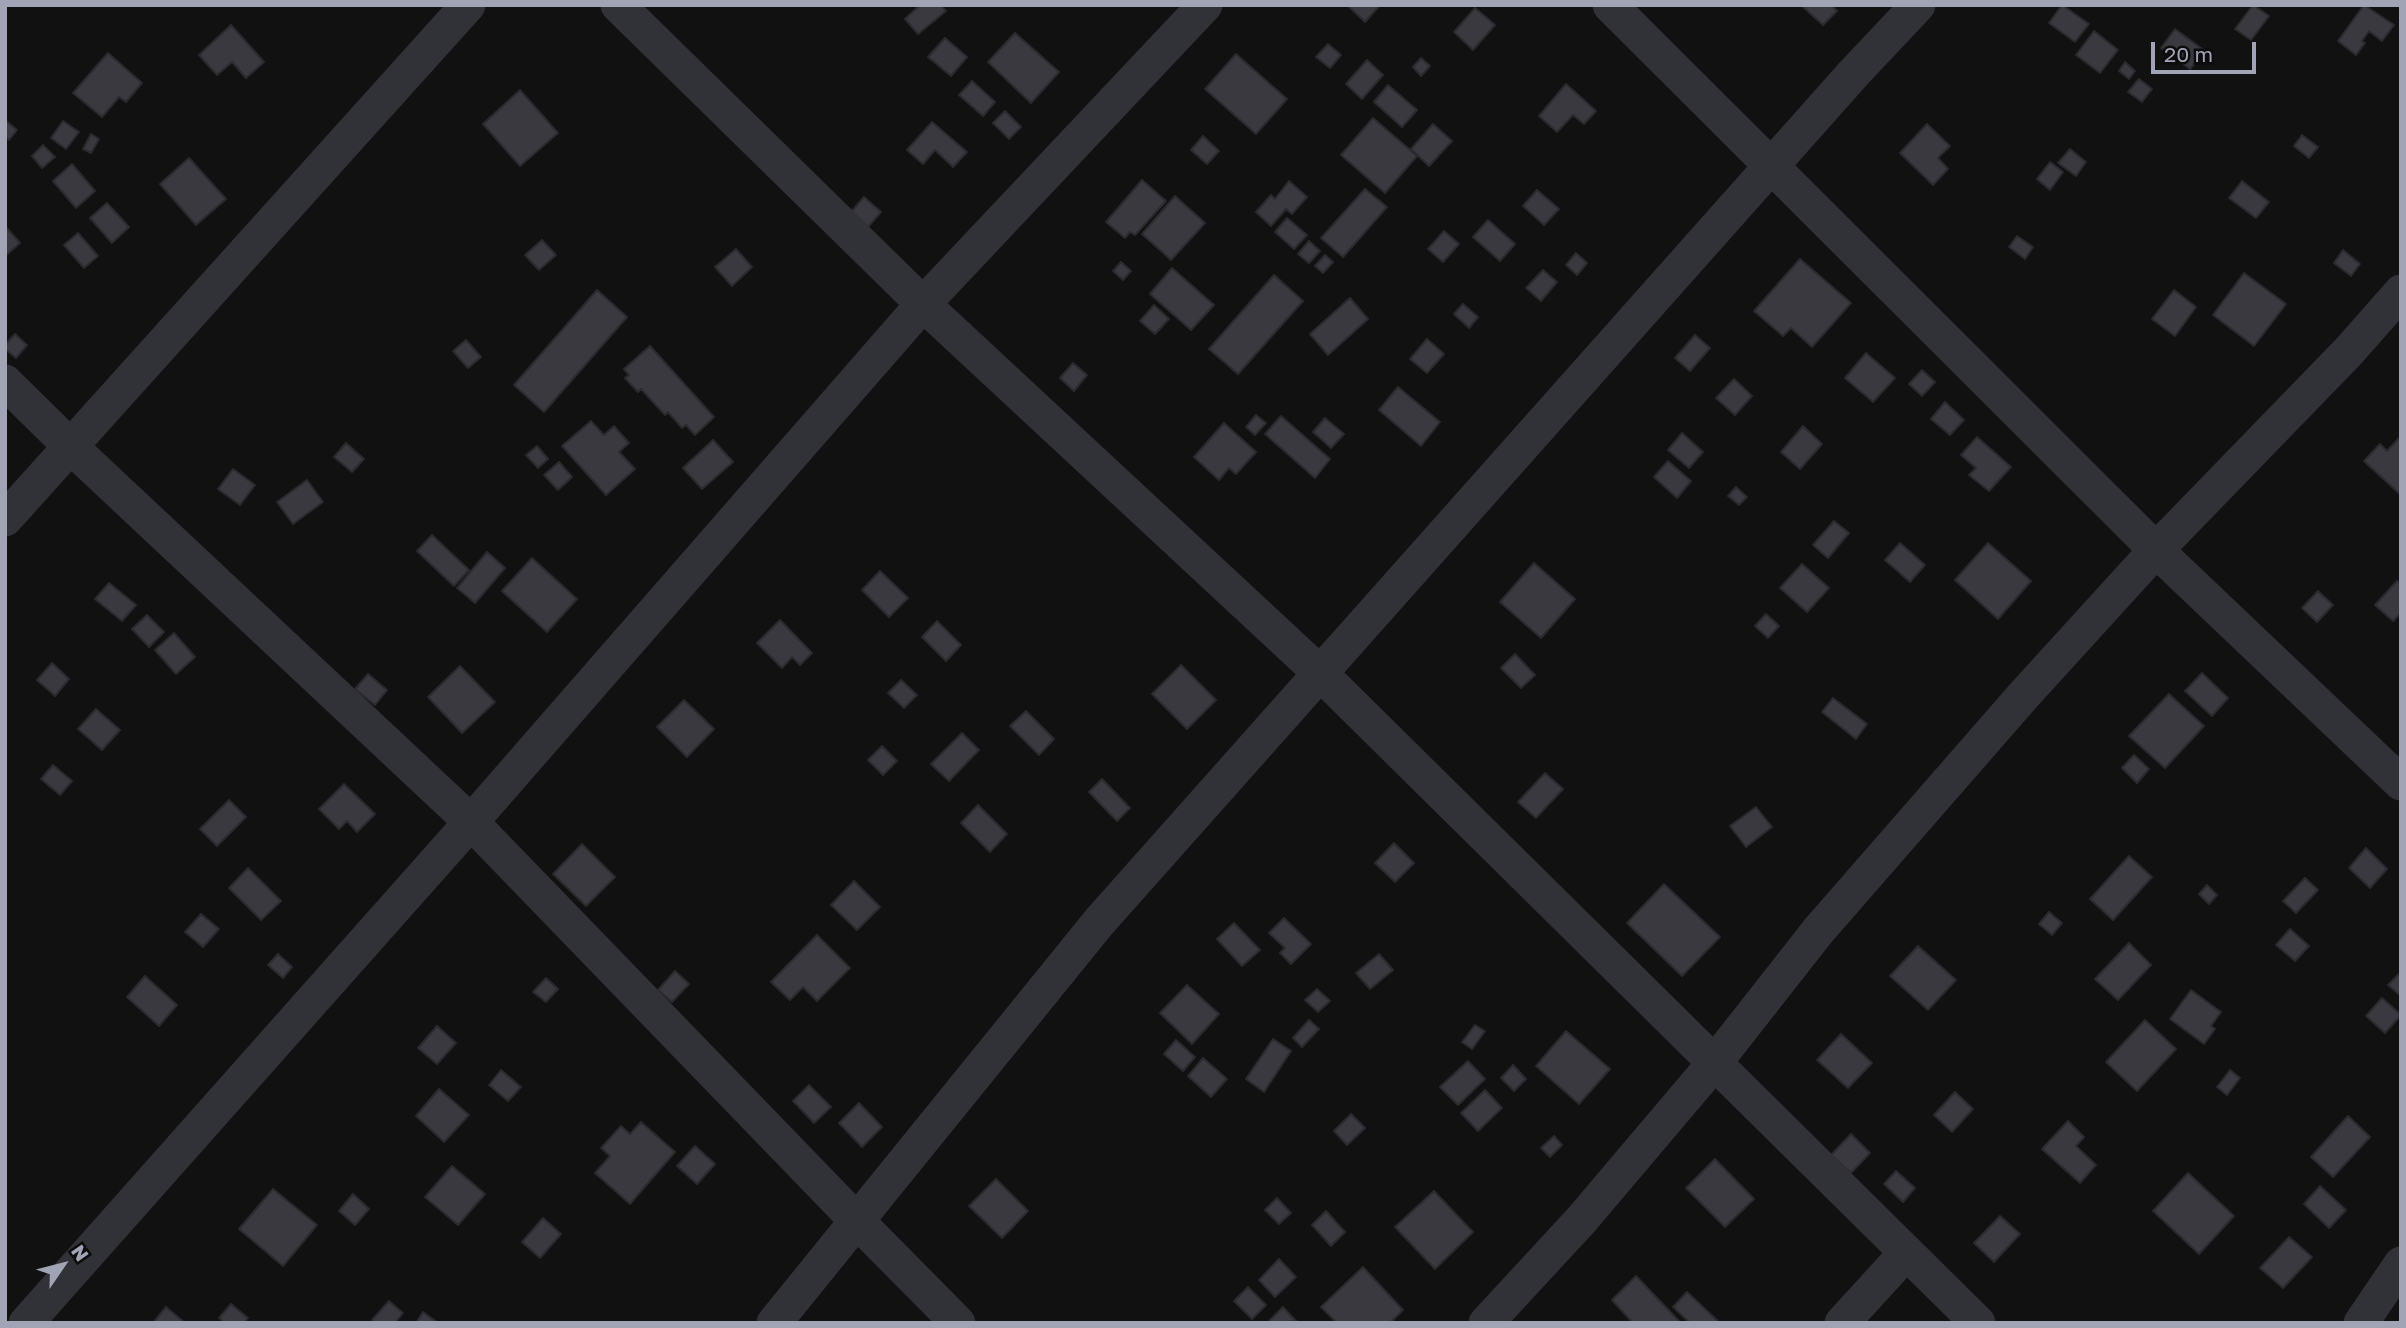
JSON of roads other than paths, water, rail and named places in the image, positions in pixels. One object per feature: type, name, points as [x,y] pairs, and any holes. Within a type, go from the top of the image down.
[{"type":"street","points":[[5,519],[468,5]]},
{"type":"street","points":[[618,5],[923,304],[1321,674],[1979,1323]]},
{"type":"street","points":[[26,1323],[471,822],[923,304],[1205,5]]},
{"type":"street","points":[[1610,5],[2156,550],[2401,783]]},
{"type":"street","points":[[774,1323],[1099,922],[1918,5]]},
{"type":"street","points":[[1486,1323],[1583,1219],[1716,1061],[1818,931],[2023,696],[2156,550],[2348,351],[2401,292]]},
{"type":"street","points":[[5,382],[471,822],[958,1323]]},
{"type":"street","points":[[1842,1323],[1906,1253]]},
{"type":"street","points":[[2361,1323],[2401,1264]]},
{"type":"street","points":[[5,1315],[14,1323]]}]
